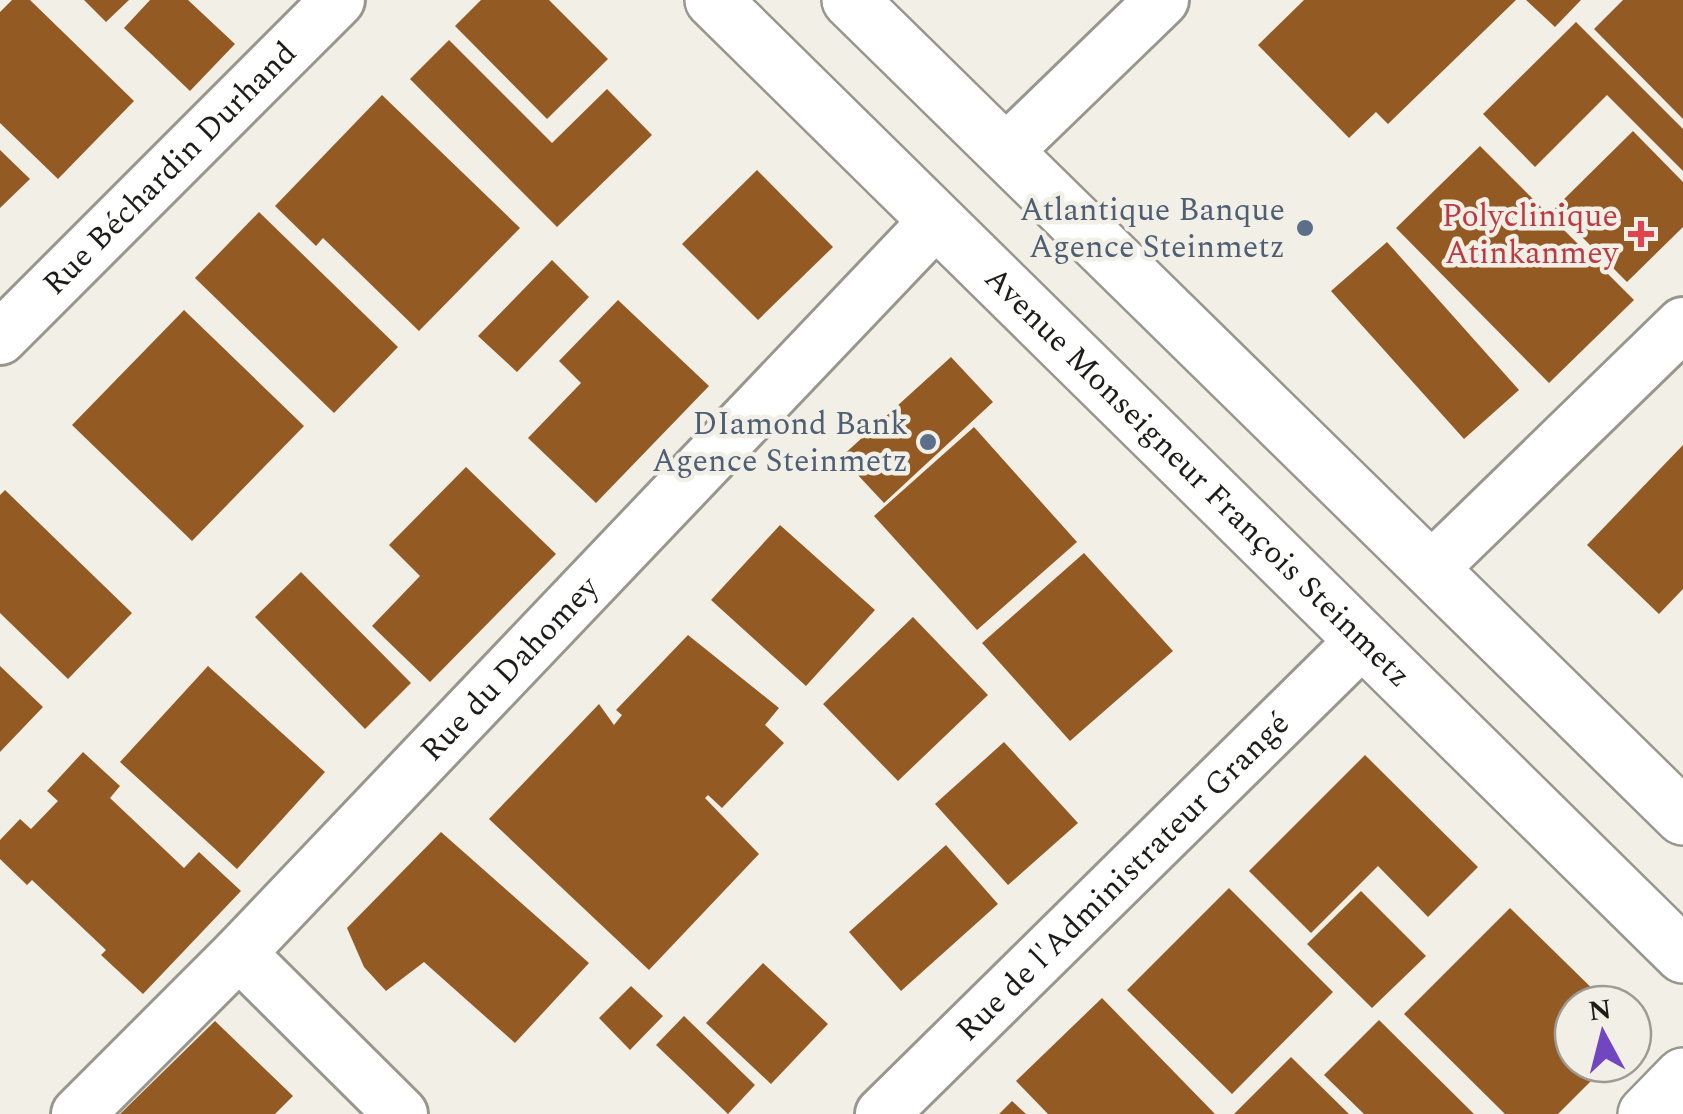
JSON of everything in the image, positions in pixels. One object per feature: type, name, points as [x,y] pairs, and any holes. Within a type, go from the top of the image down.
[{"type":"main road","name":"Avenue Monseigneur François Steinmetz","points":[[713,0],[1683,955]]},
{"type":"main road","points":[[850,0],[1683,817]]},
{"type":"main road","points":[[1646,1114],[1683,1076]]},
{"type":"street","name":"Rue Béchardin Durhand","points":[[0,338],[338,0]]},
{"type":"street","points":[[1004,152],[1162,0]]},
{"type":"street","name":"Rue du Dahomey","points":[[78,1114],[239,953],[936,221]]},
{"type":"street","points":[[1431,569],[1683,324]]},
{"type":"street","name":"Rue de l'Administrateur Grangé","points":[[882,1114],[1363,640]]},
{"type":"street","points":[[239,953],[401,1114]]},
{"type":"building","points":[[12,0],[30,0],[134,101],[58,179],[0,123],[0,12]]},
{"type":"building","points":[[84,0],[129,0],[106,22]]},
{"type":"building","points":[[150,0],[188,0],[235,44],[190,91],[124,28]]},
{"type":"building","points":[[481,0],[549,0],[608,59],[547,119],[455,26]]},
{"type":"building","points":[[1304,0],[1516,0],[1388,124],[1376,112],[1349,138],[1258,45]]},
{"type":"building","points":[[1526,0],[1581,0],[1555,27]]},
{"type":"building","points":[[1623,0],[1683,0],[1683,119],[1594,29]]},
{"type":"building","points":[[1576,22],[1683,129],[1683,171],[1607,95],[1535,167],[1483,114]]},
{"type":"building","points":[[449,40],[552,143],[607,89],[652,135],[557,227],[410,79]]},
{"type":"building","points":[[382,95],[520,228],[419,331],[323,238],[316,246],[275,206]]},
{"type":"building","points":[[1633,131],[1683,182],[1683,227],[1627,282],[1554,209]]},
{"type":"building","points":[[1480,146],[1634,300],[1549,383],[1396,228]]},
{"type":"building","points":[[0,150],[30,179],[0,208]]},
{"type":"building","points":[[757,170],[833,247],[758,320],[682,244]]},
{"type":"building","points":[[259,212],[398,347],[334,413],[195,278]]},
{"type":"building","points":[[1387,242],[1519,390],[1464,439],[1331,291]]},
{"type":"building","points":[[552,260],[589,297],[517,372],[478,336]]},
{"type":"building","points":[[618,300],[709,386],[596,503],[528,438],[581,383],[559,361]]},
{"type":"building","points":[[184,310],[304,426],[192,541],[72,425]]},
{"type":"building","points":[[951,357],[993,402],[884,503],[841,457]]},
{"type":"building","points":[[974,427],[1077,542],[977,630],[874,516]]},
{"type":"building","points":[[1683,445],[1683,589],[1659,614],[1587,545]]},
{"type":"building","points":[[466,467],[556,554],[430,682],[372,626],[420,576],[389,545]]},
{"type":"building","points":[[5,490],[132,613],[68,679],[0,613],[0,495]]},
{"type":"building","points":[[780,525],[875,610],[806,686],[711,600]]},
{"type":"building","points":[[1084,553],[1173,651],[1070,741],[982,643]]},
{"type":"building","points":[[301,572],[411,683],[365,729],[255,617]]},
{"type":"building","points":[[913,617],[988,695],[898,781],[823,704]]},
{"type":"building","points":[[688,635],[779,708],[765,725],[784,743],[722,808],[708,795],[705,798],[759,854],[649,970],[489,819],[599,704],[614,725],[622,715],[616,710]]},
{"type":"building","points":[[0,666],[43,707],[0,752]]},
{"type":"building","points":[[208,666],[325,772],[237,869],[120,762]]},
{"type":"building","points":[[1004,742],[1078,823],[1008,885],[935,804]]},
{"type":"building","points":[[83,752],[120,786],[110,798],[184,868],[199,852],[241,891],[143,994],[101,955],[106,950],[32,880],[27,885],[0,859],[0,840],[20,819],[31,829],[58,801],[47,791]]},
{"type":"building","points":[[1365,755],[1478,867],[1428,917],[1378,866],[1311,933],[1249,871]]},
{"type":"building","points":[[441,832],[589,963],[515,1043],[424,962],[386,991],[364,967],[347,928]]},
{"type":"building","points":[[946,845],[998,904],[901,991],[849,932]]},
{"type":"building","points":[[1229,888],[1333,992],[1232,1094],[1127,990]]},
{"type":"building","points":[[1361,891],[1426,956],[1372,1008],[1307,944]]},
{"type":"building","points":[[1510,908],[1588,984],[1553,984],[1553,1084],[1588,1084],[1558,1114],[1505,1114],[1404,1014]]},
{"type":"building","points":[[763,963],[828,1024],[771,1084],[706,1023]]},
{"type":"building","points":[[631,986],[663,1016],[630,1050],[599,1018]]},
{"type":"building","points":[[1102,998],[1215,1114],[1048,1114],[1016,1081]]},
{"type":"building","points":[[684,1016],[755,1085],[728,1114],[656,1045]]},
{"type":"building","points":[[1379,1020],[1474,1114],[1364,1114],[1324,1075]]},
{"type":"building","points":[[215,1021],[293,1096],[275,1114],[120,1114]]},
{"type":"building","points":[[1291,1057],[1349,1114],[1234,1114]]},
{"type":"building","points":[[1012,1101],[1026,1114],[999,1114]]},
{"type":"place","name":"Atlantique Banque Agence Steinmetz","points":[[1305,228]]},
{"type":"place","name":"Polyclinique Atinkanmey","points":[[1641,234]]},
{"type":"place","name":"DIamond Bank Agence Steinmetz","points":[[928,442]]}]
